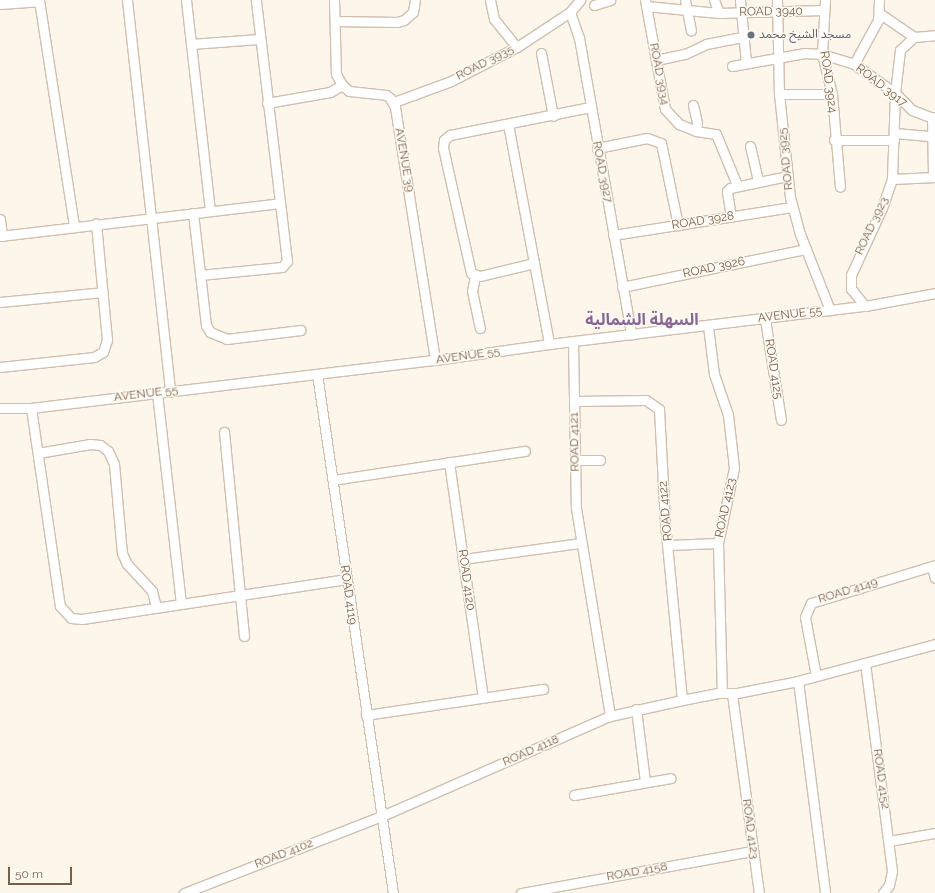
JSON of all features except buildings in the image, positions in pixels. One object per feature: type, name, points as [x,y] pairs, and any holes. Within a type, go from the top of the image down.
[{"type":"street","points":[[0,4],[39,0],[74,227]]},
{"type":"street","points":[[127,0],[170,391]]},
{"type":"street","points":[[186,0],[210,211]]},
{"type":"street","points":[[200,275],[284,266],[288,258],[267,103],[256,0]]},
{"type":"street","points":[[334,0],[336,74],[342,85],[349,91],[386,95],[394,102]]},
{"type":"street","points":[[335,21],[397,22],[404,20],[413,12],[415,0]]},
{"type":"street","points":[[490,0],[494,19],[517,48]]},
{"type":"street","name":"ROAD 3935","points":[[394,102],[451,81],[517,48],[570,12],[580,0]]},
{"type":"street","points":[[594,5],[610,0]]},
{"type":"street","points":[[685,0],[692,30]]},
{"type":"street","points":[[714,0],[719,13]]},
{"type":"street","points":[[740,0],[746,62]]},
{"type":"street","name":"ROAD 3925","points":[[777,0],[776,13],[779,94],[787,176],[792,207],[806,249],[830,310]]},
{"type":"street","name":"ROAD 3924","points":[[825,0],[822,54],[832,94],[834,140],[840,187]]},
{"type":"street","points":[[854,64],[870,37],[879,13],[879,0]]},
{"type":"street","name":"ROAD 3940","points":[[645,3],[688,12],[776,13],[824,10]]},
{"type":"street","name":"ROAD 3934","points":[[645,3],[665,110],[674,120],[696,131],[716,134],[737,185]]},
{"type":"street","name":"ROAD 3927","points":[[570,12],[579,38],[597,148],[631,334]]},
{"type":"street","points":[[879,13],[914,37],[935,35]]},
{"type":"street","points":[[656,60],[685,54],[706,44],[743,37]]},
{"type":"street","name":"ROAD 3923","points":[[864,306],[851,289],[852,268],[877,221],[892,179],[895,93],[900,50],[914,37]]},
{"type":"street","points":[[191,44],[259,38]]},
{"type":"street","points":[[541,53],[553,116]]},
{"type":"street","name":"ROAD 3917","points":[[732,66],[777,57],[822,54],[854,64],[895,93],[912,110],[933,118]]},
{"type":"street","points":[[267,103],[333,92],[342,85]]},
{"type":"street","points":[[779,94],[832,94]]},
{"type":"street","name":"AVENUE 39","points":[[394,102],[435,360]]},
{"type":"street","points":[[694,105],[697,123],[696,131]]},
{"type":"street","points":[[534,263],[483,276],[475,276],[468,268],[443,143],[450,135],[590,108]]},
{"type":"street","points":[[892,179],[934,177],[932,136],[933,118]]},
{"type":"street","points":[[508,124],[549,344]]},
{"type":"street","points":[[834,140],[932,136]]},
{"type":"street","points":[[597,148],[647,138],[658,140],[663,150],[678,225]]},
{"type":"street","points":[[750,146],[758,180]]},
{"type":"street","points":[[731,217],[727,191],[730,188],[758,180],[787,176]]},
{"type":"street","points":[[0,219],[1,236],[280,203]]},
{"type":"street","name":"ROAD 3928","points":[[613,235],[792,207]]},
{"type":"street","points":[[193,213],[206,325],[217,338],[226,339],[300,330]]},
{"type":"street","points":[[0,367],[91,358],[101,354],[107,344],[96,224]]},
{"type":"street","name":"ROAD 3926","points":[[622,287],[806,249]]},
{"type":"street","points":[[475,276],[472,291],[480,328]]},
{"type":"street","points":[[0,302],[103,292]]},
{"type":"street","name":"AVENUE 55","points":[[0,408],[31,408],[435,360],[549,344],[864,306],[935,293]]},
{"type":"street","name":"ROAD 4125","points":[[765,319],[781,420]]},
{"type":"street","name":"ROAD 4123","points":[[708,326],[714,374],[728,415],[734,468],[718,543],[722,693]]},
{"type":"street","name":"ROAD 4121","points":[[573,341],[575,460],[580,543],[610,716]]},
{"type":"street","name":"ROAD 4119","points":[[317,374],[333,480],[345,579],[366,715],[384,815]]},
{"type":"street","points":[[157,393],[181,603]]},
{"type":"street","name":"ROAD 4122","points":[[574,401],[646,400],[656,406],[660,413],[665,523],[682,700]]},
{"type":"street","points":[[31,408],[63,611],[71,618],[82,620],[181,603],[345,579]]},
{"type":"street","points":[[224,432],[244,636]]},
{"type":"street","points":[[38,452],[90,444],[100,445],[108,451],[114,464],[122,553],[128,564],[152,591],[156,607]]},
{"type":"street","points":[[333,480],[525,451]]},
{"type":"street","points":[[575,460],[600,460]]},
{"type":"street","name":"ROAD 4120","points":[[449,462],[483,698]]},
{"type":"street","points":[[463,559],[580,543]]},
{"type":"street","points":[[668,545],[718,543]]},
{"type":"street","points":[[933,566],[935,578]]},
{"type":"street","name":"ROAD 4149","points":[[816,676],[805,617],[811,603],[933,566]]},
{"type":"street","points":[[682,700],[722,693],[732,694],[798,681],[935,644]]},
{"type":"street","name":"ROAD 4152","points":[[865,663],[889,841],[892,878],[883,893]]},
{"type":"street","points":[[798,681],[825,893]]},
{"type":"street","points":[[366,715],[543,689]]},
{"type":"street","name":"ROAD 4123","points":[[732,694],[759,893]]},
{"type":"street","name":"ROAD 4118","points":[[384,815],[610,716],[636,708],[682,700]]},
{"type":"street","points":[[636,708],[645,781]]},
{"type":"street","points":[[574,795],[645,781],[672,778]]},
{"type":"street","points":[[384,815],[393,893]]},
{"type":"street","name":"ROAD 4102","points":[[184,893],[384,815]]},
{"type":"street","points":[[889,841],[935,833]]},
{"type":"street","name":"ROAD 4158","points":[[520,893],[753,851]]},
{"type":"place","name":"مسجد الشيخ محمد","points":[[751,35]]},
{"type":"district","name":"السهلة الشمالية","points":[[642,320]]}]
